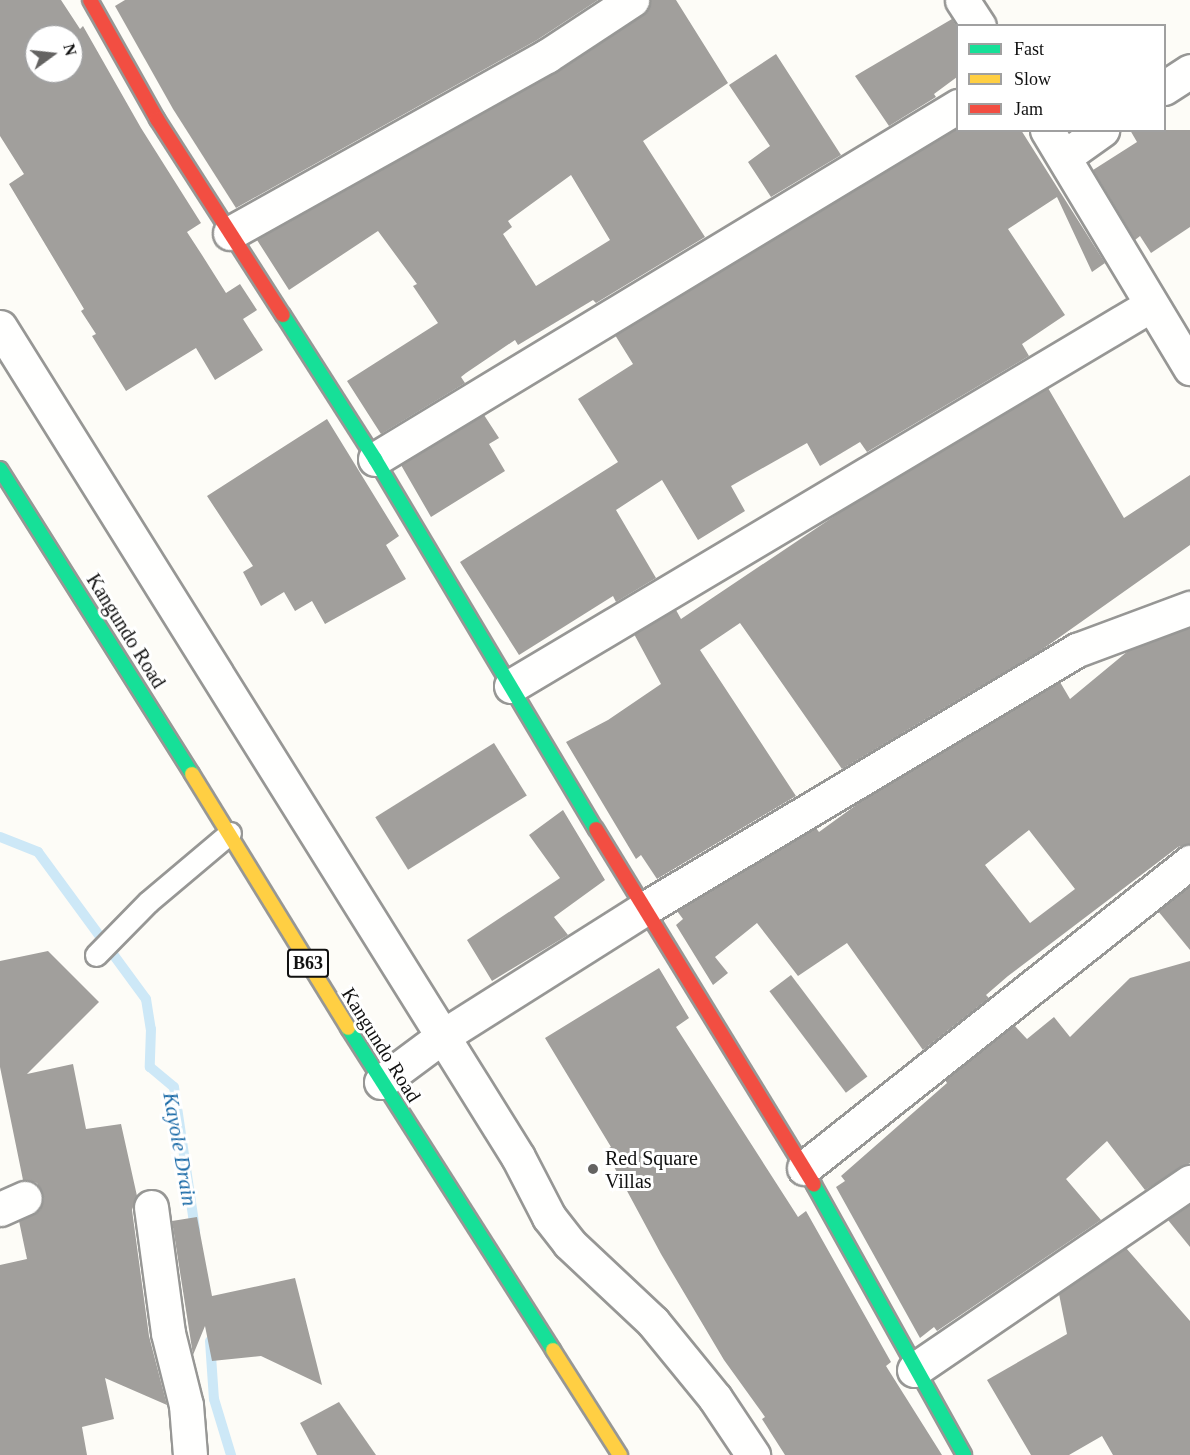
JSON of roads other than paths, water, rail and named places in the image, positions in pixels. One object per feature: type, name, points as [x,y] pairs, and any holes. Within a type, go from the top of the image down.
[{"type":"main road","points":[[95,2],[157,119],[375,459],[644,909],[804,1168],[914,1370],[964,1455]]},
{"type":"main road","name":"Kangundo Road","points":[[0,469],[230,833],[381,1082],[620,1455]]},
{"type":"street","points":[[230,233],[546,56],[632,0]]},
{"type":"street","points":[[962,0],[978,24]]},
{"type":"street","points":[[1166,87],[1190,71]]},
{"type":"street","points":[[375,459],[956,107]]},
{"type":"street","points":[[1095,132],[1055,144],[1151,305],[1185,349]]},
{"type":"street","points":[[511,686],[1151,305]]},
{"type":"street","points":[[0,327],[518,1157],[549,1217],[569,1243],[653,1322],[715,1398],[753,1455]]},
{"type":"street","points":[[381,1082],[443,1036],[644,909],[1077,650],[1190,608]]},
{"type":"street","points":[[804,1168],[1190,862]]},
{"type":"street","points":[[914,1370],[1190,1182]]},
{"type":"street","points":[[151,1207],[168,1333],[186,1405],[190,1455]]},
{"type":"lane","points":[[96,955],[148,902],[230,833]]},
{"type":"waterway","name":"Kayole Drain","points":[[0,837],[38,852],[146,999],[151,1029],[150,1067],[174,1087],[195,1230]]},
{"type":"waterway","name":"Kayole Drain","points":[[210,1341],[214,1399],[231,1455]]},
{"type":"place","name":"Red Square Villas","points":[[593,1169]]}]
